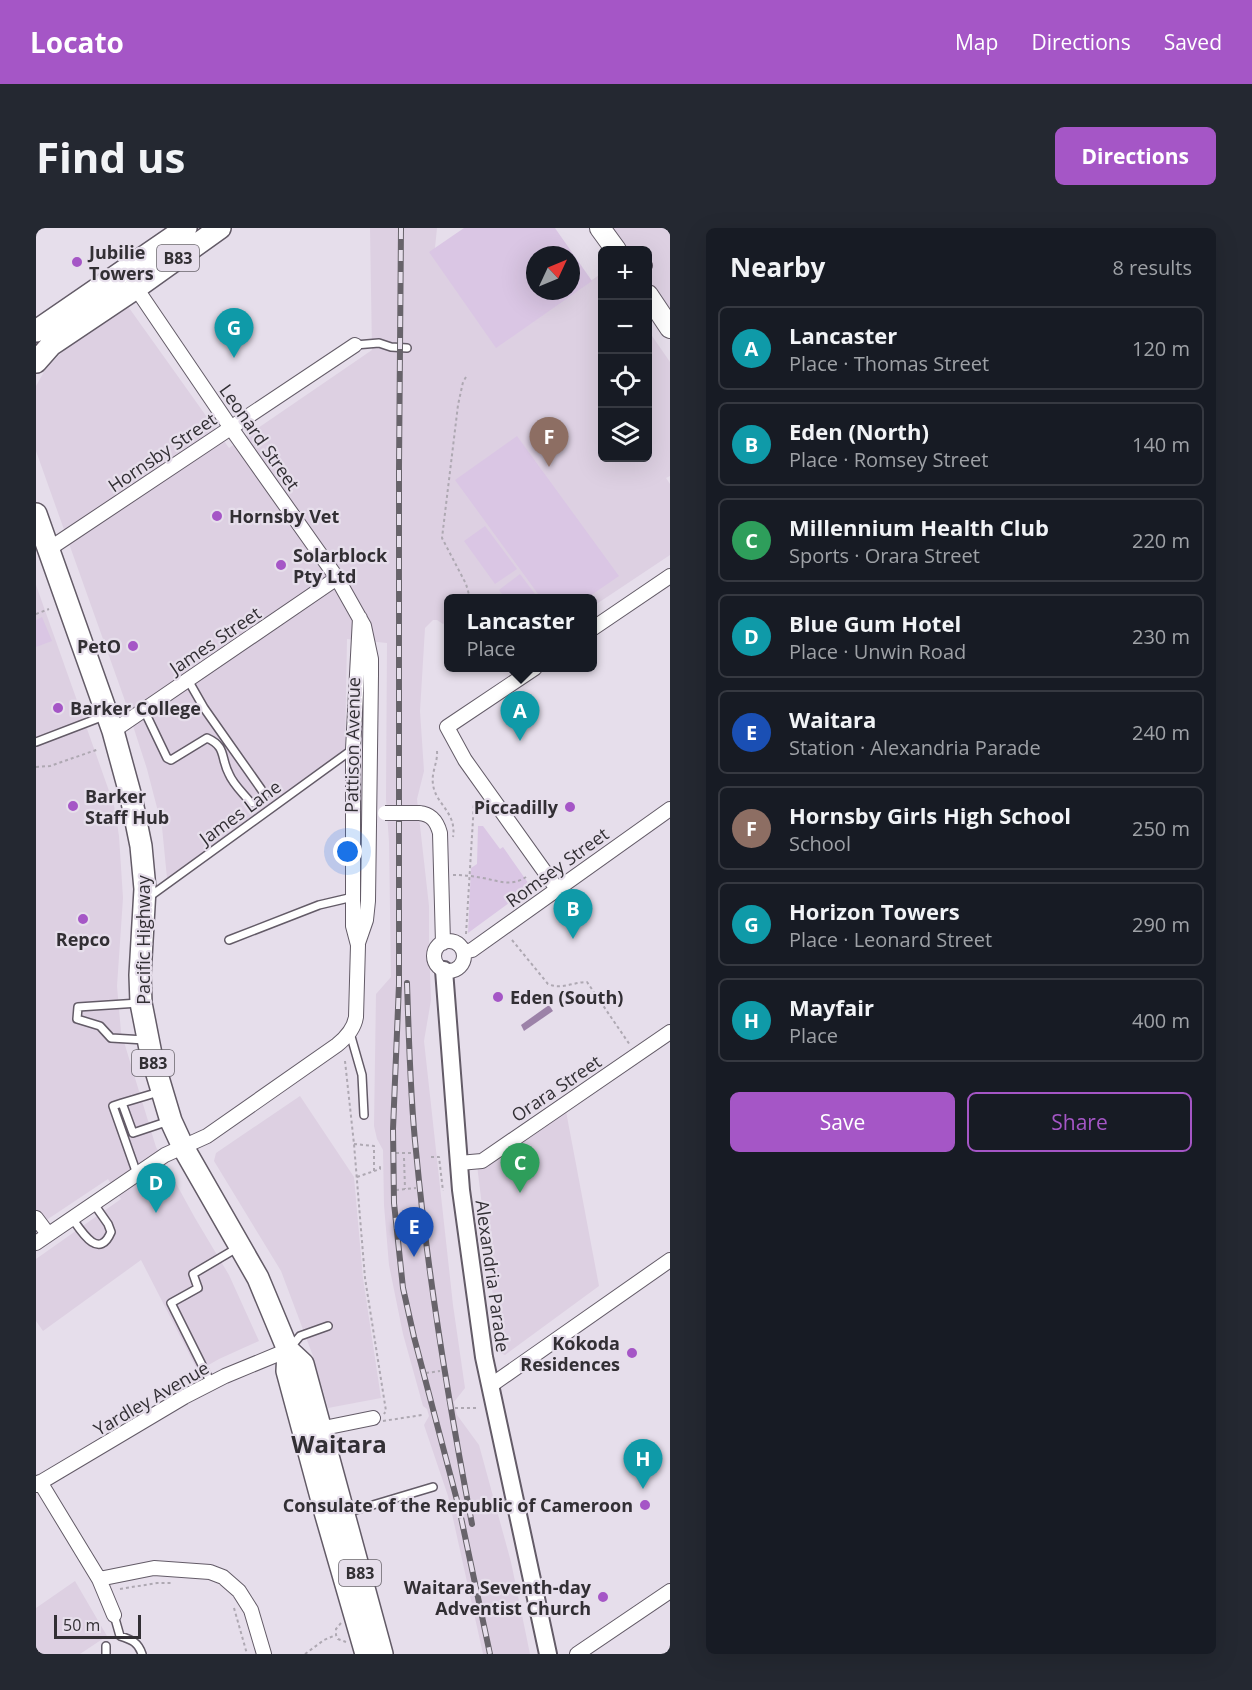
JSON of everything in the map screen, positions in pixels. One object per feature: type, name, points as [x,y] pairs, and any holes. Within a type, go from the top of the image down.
[{"type":"main road","name":"B83","points":[[36,362],[41,342],[186,228]]},
{"type":"main road","name":"B83","points":[[41,342],[136,288],[220,228]]},
{"type":"main road","points":[[600,228],[613,246]]},
{"type":"main road","points":[[651,300],[670,328]]},
{"type":"main road","name":"Pacific Highway","points":[[36,514],[110,723],[131,797],[139,836],[145,900],[140,975],[141,1003],[147,1040],[171,1120],[183,1147],[258,1278],[288,1350],[303,1364],[325,1512],[366,1654]]},
{"type":"main road","name":"Pacific Highway","points":[[312,1430],[344,1514],[382,1654]]},
{"type":"street","name":"Leonard Street","points":[[136,288],[337,578],[357,613]]},
{"type":"street","name":"Hornsby Street","points":[[49,549],[355,345]]},
{"type":"street","points":[[597,626],[670,576]]},
{"type":"street","name":"James Street","points":[[110,723],[144,710],[337,578]]},
{"type":"street","name":"Pattison Avenue","points":[[357,613],[353,749],[353,926],[358,945]]},
{"type":"street","name":"Pattison Avenue","points":[[346,1037],[353,1028],[356,1017],[358,945],[366,920],[368,901],[371,659],[368,639],[357,613]]},
{"type":"street","points":[[529,672],[447,726],[465,760],[557,889]]},
{"type":"street","name":"Romsey Street","points":[[464,952],[472,950],[670,808]]},
{"type":"street","points":[[369,813],[419,813],[433,819],[440,833],[443,943]]},
{"type":"street","points":[[454,942],[464,952],[461,966],[453,971],[444,970],[435,959],[436,949],[443,943],[454,942]]},
{"type":"street","name":"Alexandria Parade","points":[[444,970],[459,1163],[482,1341],[548,1654]]},
{"type":"street","name":"Orara Street","points":[[459,1163],[482,1161],[670,1032]]},
{"type":"street","points":[[36,1218],[42,1239],[165,1155],[215,1131],[346,1037]]},
{"type":"street","points":[[490,1386],[668,1266]]},
{"type":"street","name":"Yardley Avenue","points":[[38,1483],[184,1397],[225,1376],[288,1350]]},
{"type":"street","points":[[312,1430],[373,1418]]},
{"type":"street","points":[[38,1483],[99,1579],[114,1615]]},
{"type":"street","points":[[99,1579],[153,1568],[210,1572],[223,1577],[239,1591],[251,1610],[264,1654]]},
{"type":"street","points":[[577,1654],[670,1591]]},
{"type":"lane","points":[[355,345],[379,342],[392,347],[407,348]]},
{"type":"lane","points":[[144,710],[167,758],[171,760],[207,738],[220,748],[228,773],[249,802],[253,803],[262,799],[264,795],[261,789],[204,708],[188,680]]},
{"type":"lane","points":[[36,742],[110,723]]},
{"type":"lane","name":"James Lane","points":[[145,900],[353,749]]},
{"type":"lane","points":[[229,940],[319,906],[353,897]]},
{"type":"lane","points":[[141,1003],[78,1007],[76,1019],[100,1026],[111,1038],[147,1040]]},
{"type":"lane","points":[[346,1037],[362,1075],[364,1115]]},
{"type":"lane","points":[[137,1174],[113,1106],[162,1091]]},
{"type":"lane","points":[[122,1103],[133,1133]]},
{"type":"lane","points":[[123,1136],[171,1120]]},
{"type":"lane","points":[[72,1218],[91,1242],[98,1244],[104,1242],[111,1232],[94,1203]]},
{"type":"lane","points":[[211,1383],[171,1303],[198,1288],[193,1274],[240,1246]]},
{"type":"lane","points":[[288,1350],[300,1336],[328,1326]]},
{"type":"lane","points":[[344,1514],[433,1487]]},
{"type":"lane","points":[[114,1615],[120,1636],[139,1646],[142,1654]]},
{"type":"path","points":[[466,377],[458,405],[442,538],[469,594]]},
{"type":"path","points":[[36,614],[49,609]]},
{"type":"path","points":[[36,767],[50,766],[99,749]]},
{"type":"path","points":[[437,751],[432,786],[453,821],[454,835],[449,845]]},
{"type":"path","points":[[466,934],[474,803]]},
{"type":"path","points":[[451,875],[509,884],[526,877]]},
{"type":"path","points":[[512,940],[548,984],[554,987],[567,987],[575,982],[587,982],[636,1055]]},
{"type":"path","points":[[345,1061],[365,1278],[386,1411],[382,1416],[383,1422],[422,1414]]},
{"type":"path","points":[[354,1143],[374,1146],[374,1171]]},
{"type":"path","points":[[403,1153],[404,1148]]},
{"type":"path","points":[[396,1153],[413,1153]]},
{"type":"path","points":[[431,1157],[439,1157],[443,1191]]},
{"type":"path","points":[[404,1158],[405,1189]]},
{"type":"path","points":[[357,1177],[380,1169],[380,1164]]},
{"type":"path","points":[[396,1190],[416,1188]]},
{"type":"path","points":[[426,1373],[440,1371]]},
{"type":"path","points":[[432,1372],[434,1378]]},
{"type":"path","points":[[455,1408],[479,1408]]},
{"type":"path","points":[[120,1589],[157,1583],[180,1583]]},
{"type":"path","points":[[233,1605],[247,1654]]},
{"type":"path","points":[[343,1622],[336,1629],[336,1635],[343,1642],[349,1642]]},
{"type":"path","points":[[305,1654],[324,1640],[336,1635]]},
{"type":"shaded area","points":[[370,228],[437,228],[434,258],[496,347],[563,300],[580,300],[580,288],[598,276],[598,462],[652,462],[652,336],[670,362],[670,476],[666,478],[670,484],[670,555],[597,604],[597,594],[444,594],[444,623],[433,620],[425,628],[420,711],[424,771],[417,799],[429,906],[431,1000],[424,1041],[453,1305],[465,1388],[454,1402],[457,1415],[479,1445],[511,1562],[530,1654],[483,1654],[448,1496],[424,1425],[429,1416],[427,1409],[423,1406],[403,1334],[389,1265],[384,1205],[383,1150],[374,1126],[376,994],[391,977],[386,799],[387,643],[347,639],[345,751],[167,878],[162,827],[147,769],[36,451],[36,386],[45,370],[67,347],[127,305],[229,448],[372,350]]},
{"type":"shaded area","points":[[464,228],[555,228],[568,246],[526,246],[526,300],[565,300],[496,348],[429,252]]},
{"type":"shaded area","points":[[612,228],[670,228],[670,312],[652,286],[652,246],[624,246]]},
{"type":"shaded area","points":[[580,264],[592,281],[580,289]]},
{"type":"shaded area","points":[[517,436],[619,576],[593,594],[538,594],[455,480]]},
{"type":"shaded area","points":[[485,526],[517,569],[495,584],[464,541]]},
{"type":"shaded area","points":[[520,574],[535,594],[502,594],[499,590]]},
{"type":"shaded area","points":[[36,585],[114,805],[119,836],[123,898],[117,986],[121,1032],[156,1147],[229,1275],[259,1341],[198,1371],[141,1260],[43,1331],[36,1321],[36,1259],[121,1199],[108,1179],[36,1227]]},
{"type":"shaded area","points":[[42,617],[52,641],[36,647],[36,620]]},
{"type":"shaded area","points":[[478,826],[483,826],[500,849],[503,847],[531,887],[468,933],[471,868],[477,864]]},
{"type":"shaded area","points":[[549,1005],[553,1011],[524,1031],[521,1025]]},
{"type":"shaded area","points":[[300,1096],[354,1177],[363,1278],[381,1398],[328,1408],[313,1356],[281,1271],[214,1161],[216,1153]]},
{"type":"shaded area","points":[[565,1106],[599,1286],[505,1355],[500,1353],[477,1165]]},
{"type":"shaded area","points":[[75,1581],[107,1636],[80,1654],[36,1654],[36,1608]]},
{"type":"railway","points":[[401,228],[399,984],[393,1129],[394,1203],[403,1288],[459,1508],[490,1654]]},
{"type":"railway","points":[[407,983],[412,1109],[426,1245],[447,1385],[472,1524]]},
{"type":"place","name":"Jubilie Towers","points":[[77,262]]},
{"type":"place","name":"Horizon Towers","points":[[234,358]]},
{"type":"place","name":"Hornsby Girls High School","points":[[549,467]]},
{"type":"place","name":"Hornsby Vet","points":[[217,516]]},
{"type":"place","name":"Solarblock Pty Ltd","points":[[281,565]]},
{"type":"place","name":"PetO","points":[[133,646]]},
{"type":"place","name":"Barker College","points":[[58,708]]},
{"type":"place","name":"Lancaster","points":[[520,741]]},
{"type":"place","name":"Barker Staff Hub","points":[[73,806]]},
{"type":"place","name":"Piccadilly","points":[[570,807]]},
{"type":"place","name":"Repco","points":[[83,919]]},
{"type":"place","name":"Eden (North)","points":[[573,939]]},
{"type":"place","name":"Eden (South)","points":[[498,997]]},
{"type":"place","name":"Millennium Health Club","points":[[520,1193]]},
{"type":"place","name":"Blue Gum Hotel","points":[[156,1213]]},
{"type":"place","name":"Waitara","points":[[414,1257]]},
{"type":"place","name":"Kokoda Residences","points":[[632,1353]]},
{"type":"place","name":"Mayfair","points":[[643,1489]]},
{"type":"place","name":"Consulate of the Republic of Cameroon","points":[[645,1505]]},
{"type":"place","name":"Waitara Seventh-day Adventist Church","points":[[603,1597]]},
{"type":"district","name":"Waitara","points":[[339,1443]]}]
